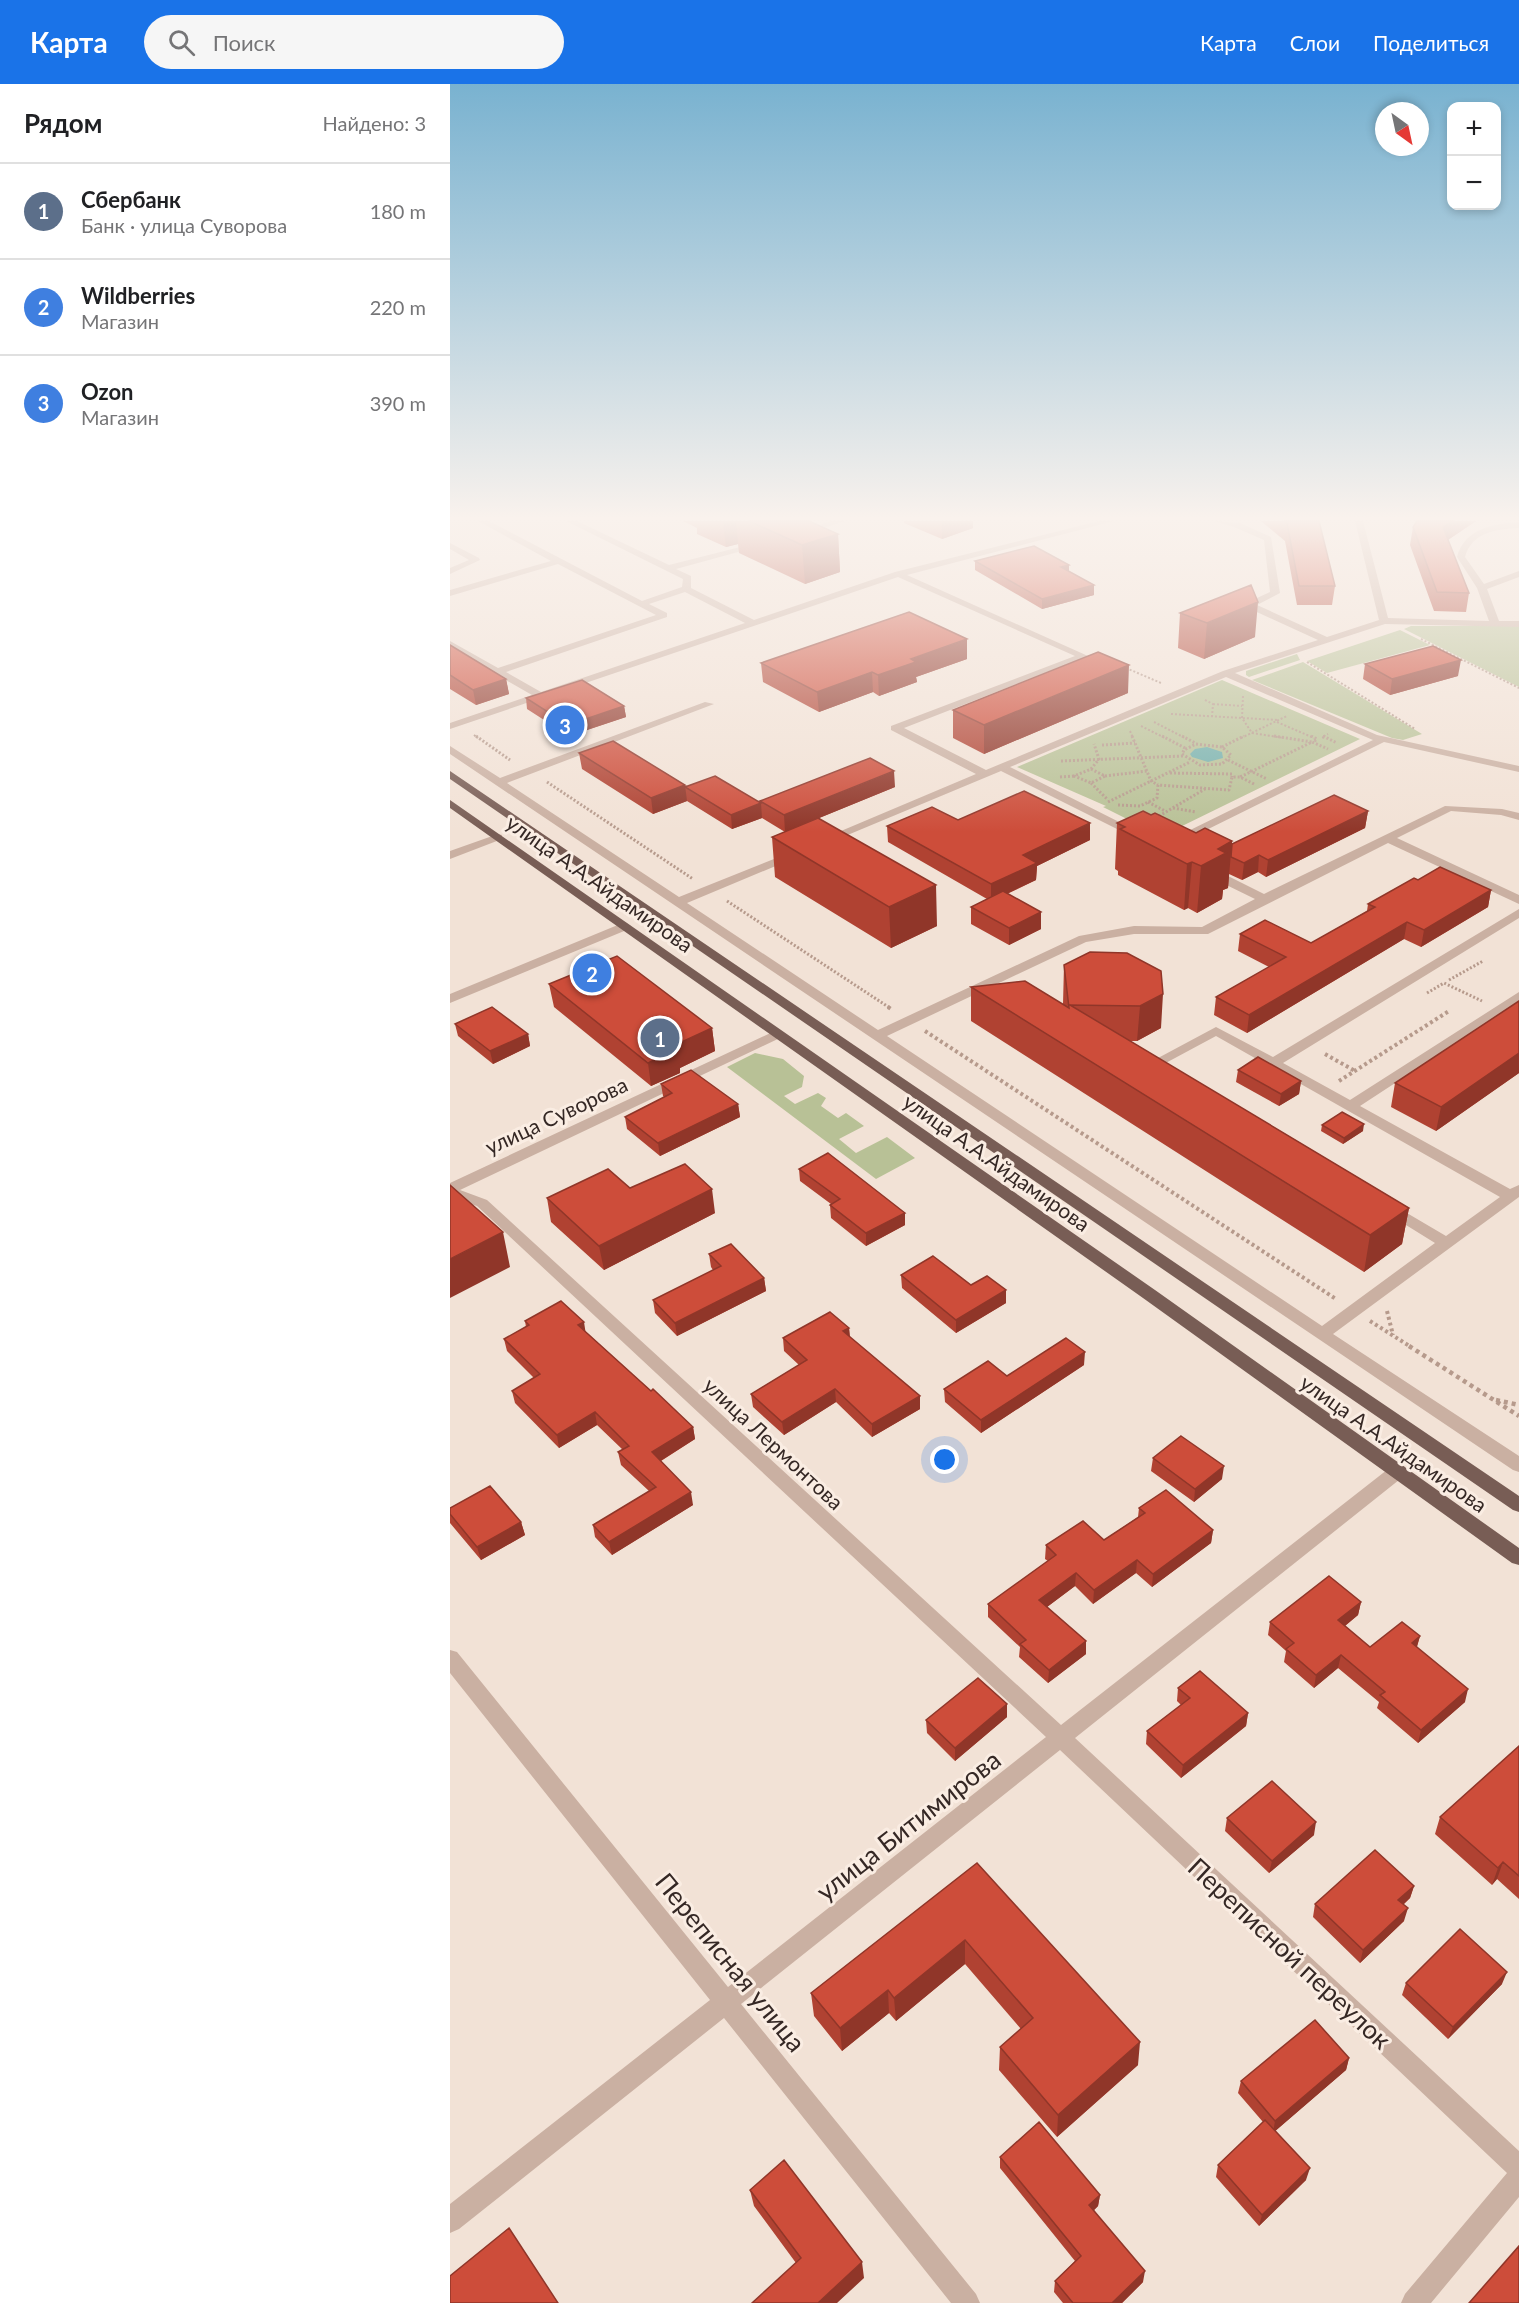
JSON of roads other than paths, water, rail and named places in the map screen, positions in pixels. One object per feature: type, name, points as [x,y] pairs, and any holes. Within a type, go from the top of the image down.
[{"type":"main road","name":"улица А.А.Айдамирова","points":[[450,774],[1519,1505]]},
{"type":"main road","name":"улица А.А.Айдамирова","points":[[450,803],[1519,1557]]},
{"type":"street","points":[[498,671],[636,625]]},
{"type":"street","points":[[450,726],[748,625]]},
{"type":"street","points":[[985,774],[895,728],[1083,656],[1012,625]]},
{"type":"street","points":[[1292,625],[1326,640]]},
{"type":"street","points":[[820,843],[1226,673],[1372,625]]},
{"type":"street","points":[[450,644],[539,695]]},
{"type":"street","points":[[1226,673],[1383,739],[1519,769]]},
{"type":"street","points":[[500,782],[709,704]]},
{"type":"street","points":[[1171,843],[1383,739]]},
{"type":"street","points":[[450,749],[1322,1334],[1518,1462]]},
{"type":"street","points":[[1001,767],[1152,842]]},
{"type":"street","points":[[877,1036],[1083,939],[1134,930],[1204,931],[1449,808],[1502,812],[1519,818]]},
{"type":"street","points":[[450,855],[498,837]]},
{"type":"street","points":[[1388,838],[1519,900]]},
{"type":"street","points":[[678,902],[809,848]]},
{"type":"street","points":[[1203,868],[1264,899]]},
{"type":"street","points":[[1273,1063],[1519,913]]},
{"type":"street","points":[[450,999],[625,926]]},
{"type":"street","points":[[1350,1106],[1519,996]]},
{"type":"street","points":[[1173,1077],[1152,1065],[1216,1031],[1350,1106],[1514,1193],[1322,1334]]},
{"type":"street","name":"улица Суворова","points":[[450,1190],[777,1034]]},
{"type":"street","name":"улица Лермонтова","points":[[450,1190],[482,1203],[1061,1738]]},
{"type":"street","points":[[1375,1200],[1446,1243]]},
{"type":"street","name":"улица Битимирова","points":[[450,2220],[1398,1471]]},
{"type":"street","name":"Переписная улица","points":[[450,1658],[967,2303]]},
{"type":"street","name":"Переписной переулок","points":[[1061,1738],[1519,2168]]},
{"type":"street","points":[[1414,2303],[1519,2178]]},
{"type":"water","points":[[1207,747],[1222,752],[1223,758],[1208,762],[1192,757],[1190,754],[1195,749]]},
{"type":"place","name":"Ozon","points":[[565,725]]},
{"type":"place","name":"Wildberries","points":[[592,973]]},
{"type":"place","name":"Сбербанк","points":[[660,1038]]}]
